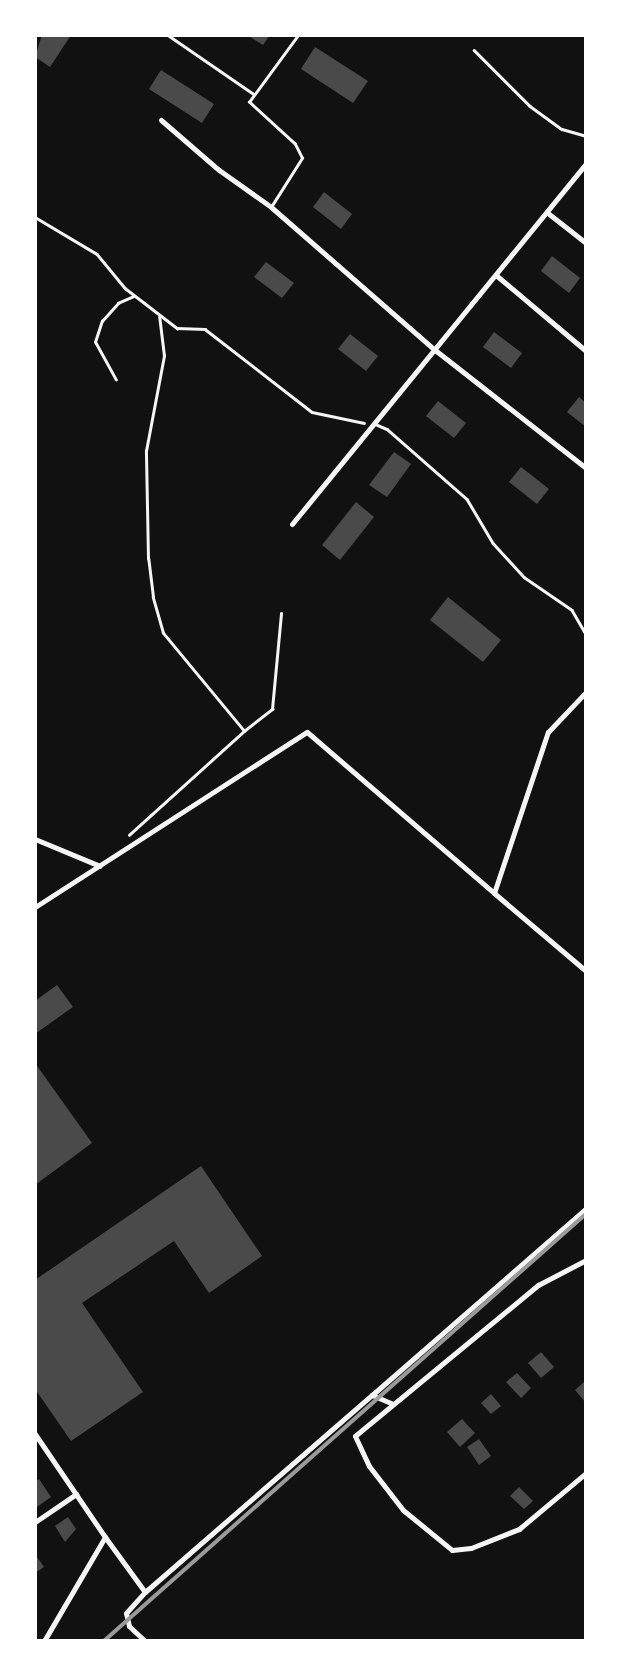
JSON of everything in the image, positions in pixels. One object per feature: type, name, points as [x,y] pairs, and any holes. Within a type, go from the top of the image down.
[{"type":"street","points":[[161,120],[219,170],[271,207],[435,350],[586,468]]},
{"type":"street","points":[[292,524],[549,214],[586,164]]},
{"type":"street","points":[[549,214],[586,243]]},
{"type":"street","points":[[497,276],[586,351]]},
{"type":"street","points":[[494,894],[548,732],[586,692]]},
{"type":"street","points":[[35,907],[307,732],[586,971]]},
{"type":"street","points":[[35,839],[100,866]]},
{"type":"street","points":[[145,1641],[129,1626],[126,1613],[145,1592],[586,1208]]},
{"type":"street","points":[[586,1259],[538,1285],[463,1350],[363,1426],[355,1436],[356,1443],[404,1510],[452,1549],[471,1548],[519,1529],[586,1473]]},
{"type":"street","points":[[372,1395],[391,1403]]},
{"type":"street","points":[[35,1434],[145,1592]]},
{"type":"street","points":[[35,1522],[76,1494]]},
{"type":"street","points":[[44,1641],[105,1537]]},
{"type":"lane","points":[[168,35],[254,94]]},
{"type":"lane","points":[[271,207],[302,158],[295,144],[249,102],[299,35]]},
{"type":"lane","points":[[375,424],[387,429],[467,499],[493,543],[524,577],[572,610],[586,634]]},
{"type":"path","points":[[474,50],[530,106],[562,129],[586,136]]},
{"type":"path","points":[[35,216],[97,254],[134,296],[159,317],[177,328],[205,329],[312,412],[375,424]]},
{"type":"path","points":[[116,380],[95,342],[102,321],[118,303],[134,296]]},
{"type":"path","points":[[159,317],[164,356],[146,451],[148,559],[153,597],[163,633],[244,731]]},
{"type":"path","points":[[122,841],[272,709],[281,613]]},
{"type":"building","points":[[42,35],[71,35],[50,67],[35,57]]},
{"type":"building","points":[[247,35],[270,35],[263,45]]},
{"type":"building","points":[[315,47],[368,81],[353,103],[301,69]]},
{"type":"building","points":[[161,70],[214,104],[202,123],[149,89]]},
{"type":"building","points":[[324,192],[352,214],[341,229],[313,207]]},
{"type":"building","points":[[552,256],[580,278],[569,293],[541,271]]},
{"type":"building","points":[[266,262],[294,283],[282,298],[254,277]]},
{"type":"building","points":[[494,332],[522,353],[511,368],[483,347]]},
{"type":"building","points":[[350,334],[378,356],[366,371],[338,349]]},
{"type":"building","points":[[579,397],[586,403],[586,427],[567,412]]},
{"type":"building","points":[[438,401],[466,423],[454,438],[426,416]]},
{"type":"building","points":[[394,452],[411,464],[387,497],[369,485]]},
{"type":"building","points":[[521,467],[549,489],[537,504],[509,482]]},
{"type":"building","points":[[356,502],[374,517],[340,560],[322,545]]},
{"type":"building","points":[[448,597],[501,640],[483,662],[430,620]]},
{"type":"building","points":[[57,985],[73,1007],[35,1034],[35,1001]]},
{"type":"building","points":[[35,1063],[92,1143],[35,1185]]},
{"type":"building","points":[[201,1166],[262,1256],[209,1293],[174,1241],[82,1303],[143,1392],[71,1441],[35,1389],[35,1280]]},
{"type":"building","points":[[541,1352],[554,1367],[541,1378],[528,1363]]},
{"type":"building","points":[[517,1373],[531,1388],[521,1398],[506,1382]]},
{"type":"building","points":[[584,1382],[586,1384],[586,1403],[575,1390]]},
{"type":"building","points":[[491,1394],[501,1406],[491,1414],[481,1403]]},
{"type":"building","points":[[462,1419],[475,1433],[460,1447],[447,1432]]},
{"type":"building","points":[[479,1439],[491,1456],[479,1465],[467,1447]]},
{"type":"building","points":[[39,1479],[51,1497],[37,1507],[35,1482]]},
{"type":"building","points":[[519,1487],[533,1501],[524,1509],[510,1496]]},
{"type":"building","points":[[68,1517],[76,1529],[65,1542],[55,1526]]},
{"type":"building","points":[[35,1554],[44,1567],[35,1573]]},
{"type":"railway","points":[[104,1641],[586,1214]]}]
